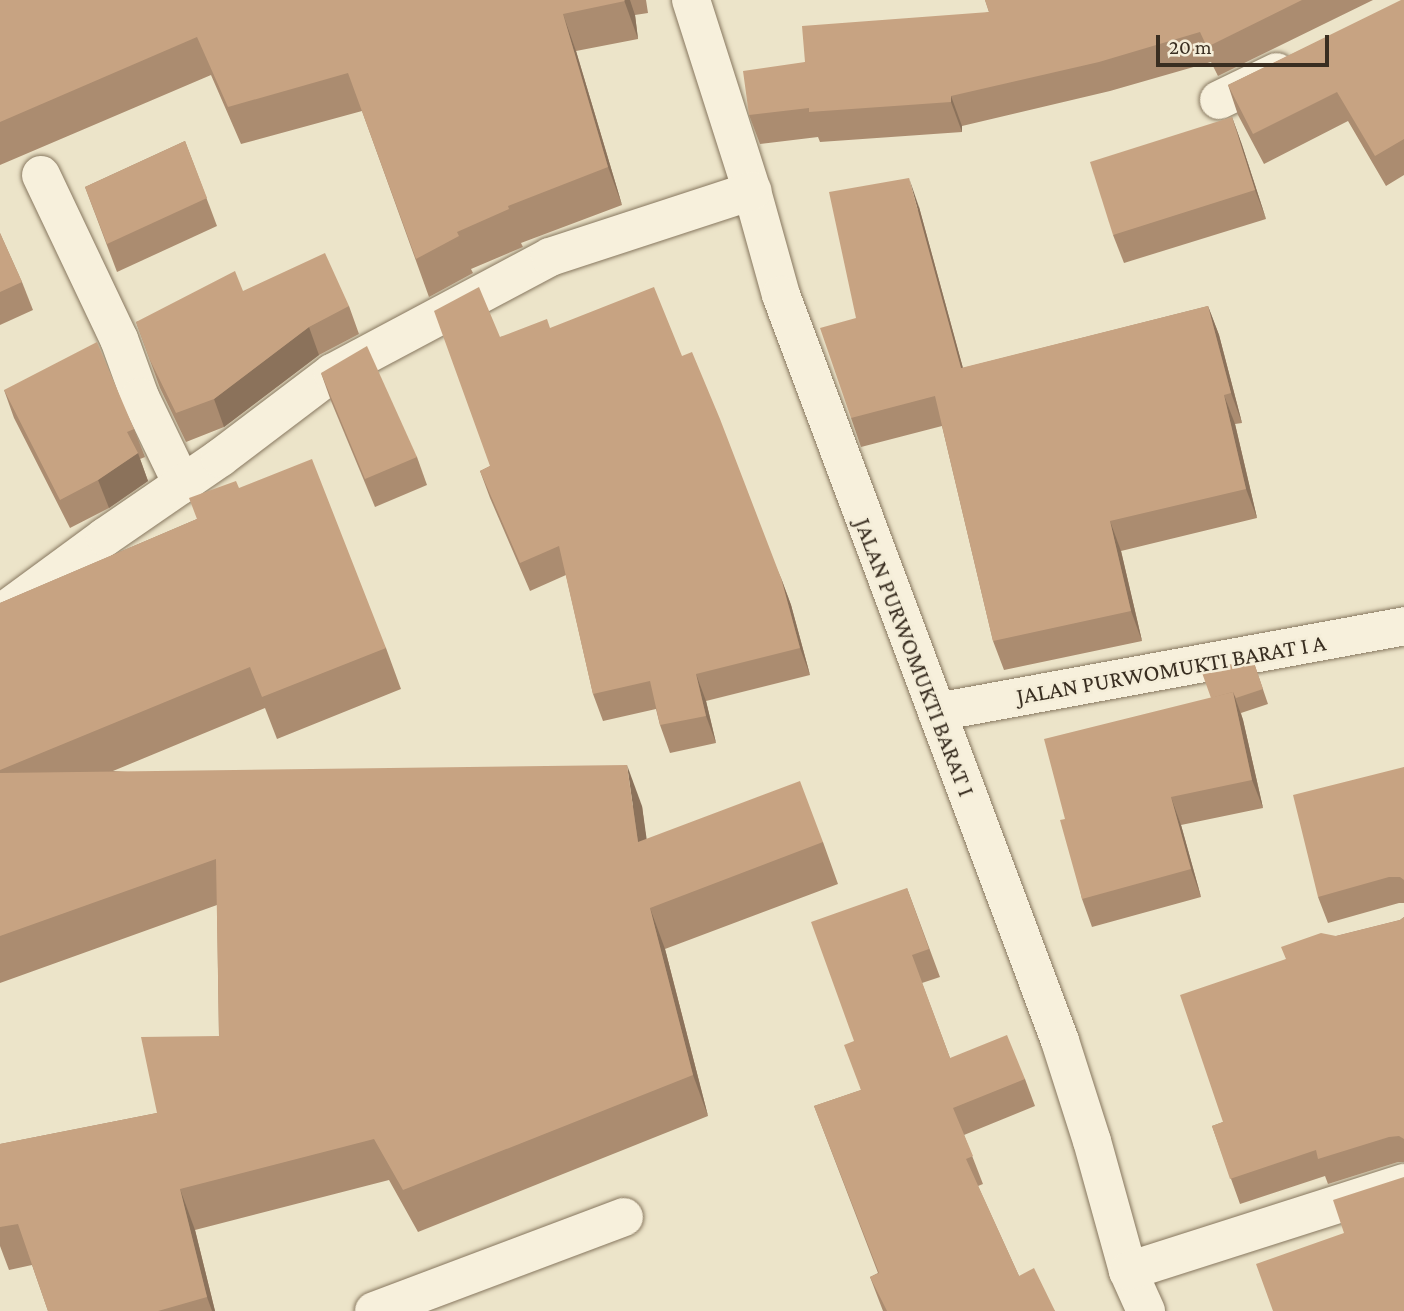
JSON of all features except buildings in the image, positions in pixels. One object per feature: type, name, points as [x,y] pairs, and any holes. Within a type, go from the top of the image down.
[{"type":"street","name":"JALAN PURWOMUKTI BARAT I","points":[[691,0],[752,191],[781,295],[1060,1041],[1092,1141],[1128,1272],[1146,1311]]},
{"type":"street","points":[[1219,100],[1306,57]]},
{"type":"street","points":[[41,175],[119,339],[140,397],[182,484]]},
{"type":"street","points":[[0,614],[332,373],[550,257],[752,191]]},
{"type":"street","name":"JALAN PURWOMUKTI BARAT I A","points":[[937,712],[1404,626]]},
{"type":"street","points":[[1128,1272],[1404,1183]]},
{"type":"street","points":[[374,1311],[624,1217]]}]
